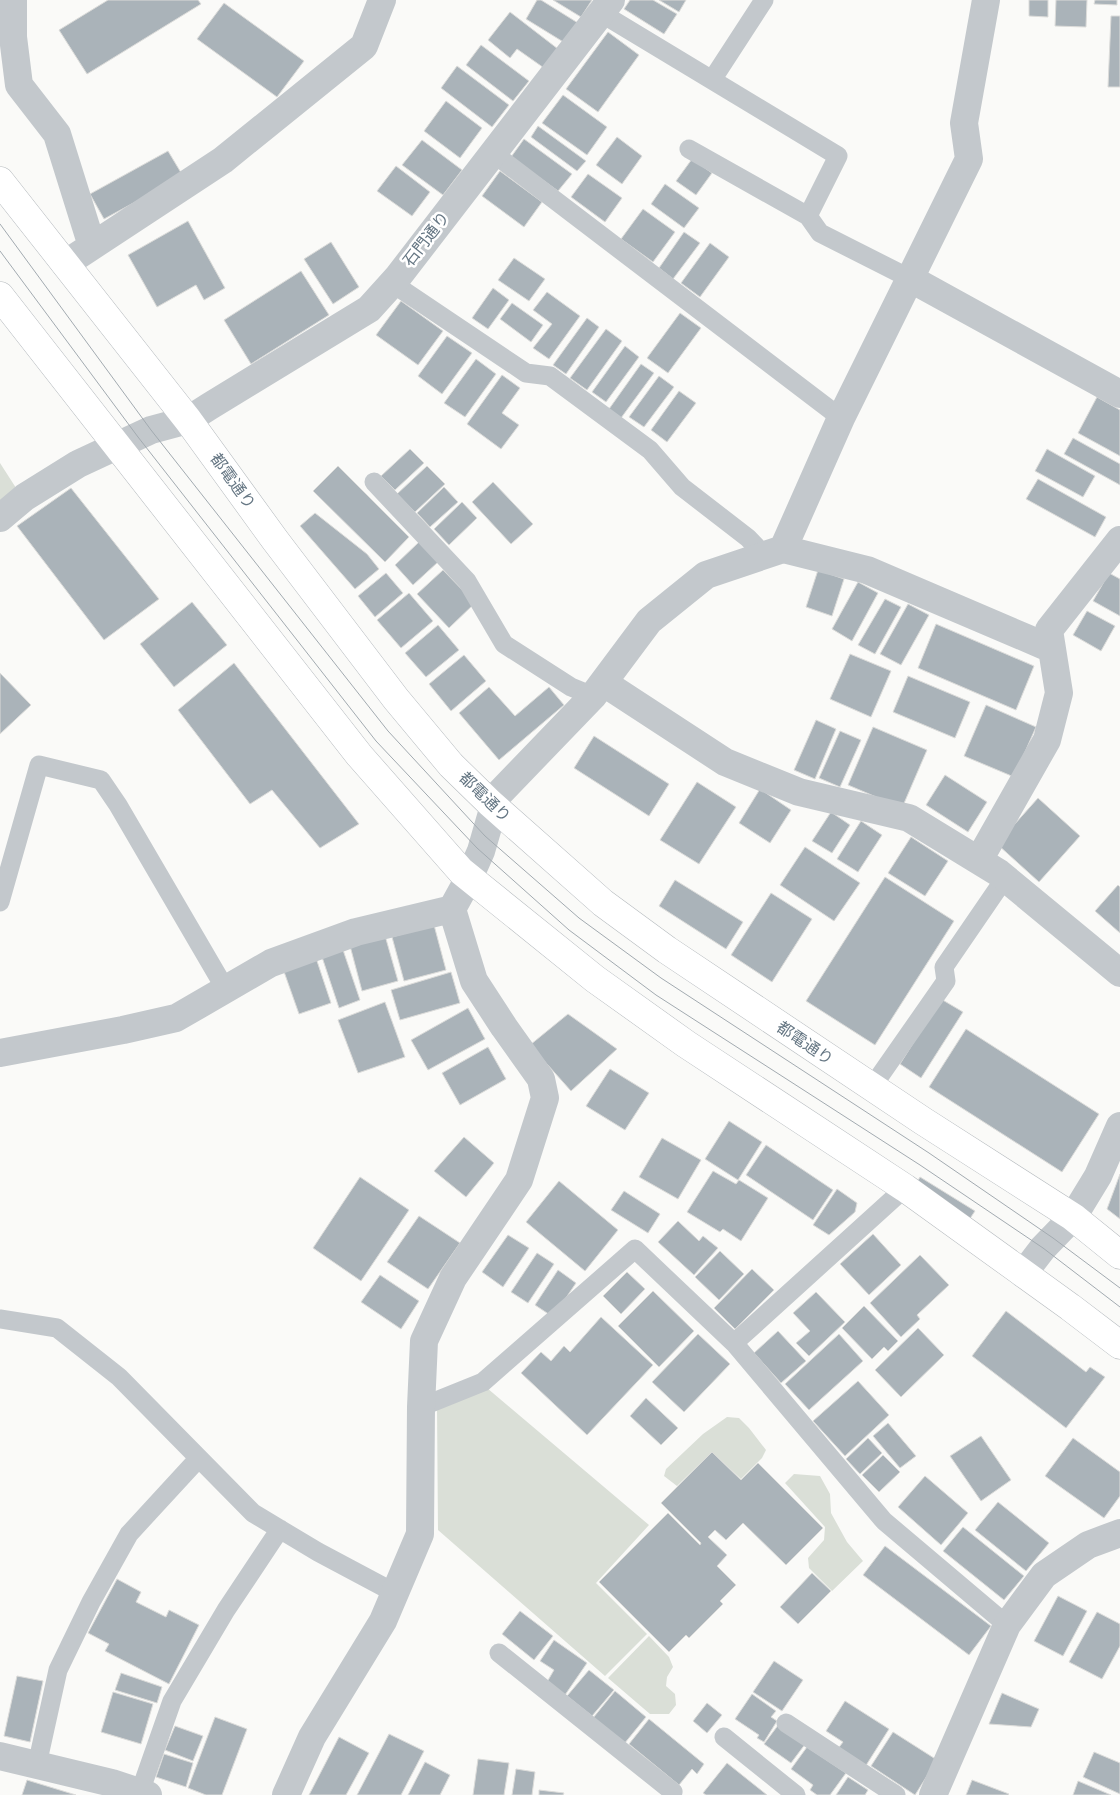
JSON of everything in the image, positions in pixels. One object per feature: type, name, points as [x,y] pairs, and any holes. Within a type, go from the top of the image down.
[{"type":"main road","name":"都電通り","points":[[0,181],[188,420],[396,700],[451,765],[603,903],[675,956],[872,1087],[1073,1217],[1120,1255]]},
{"type":"main road","points":[[0,296],[358,755],[461,872],[594,979],[686,1044],[905,1188],[1120,1345]]},
{"type":"street","points":[[13,0],[10,85],[56,134],[92,246]]},
{"type":"street","points":[[65,264],[223,160],[364,46],[382,0]]},
{"type":"street","points":[[774,552],[969,159],[964,123],[986,0]]},
{"type":"street","name":"石門通り","points":[[0,518],[25,497],[78,464],[151,430],[188,420],[369,309],[392,283],[606,6]]},
{"type":"street","points":[[911,279],[1120,394]]},
{"type":"street","points":[[979,860],[1046,740],[1059,693],[1049,630],[1120,540]]},
{"type":"street","points":[[286,1795],[312,1737],[383,1621],[420,1534],[421,1407],[424,1341],[453,1278],[519,1180],[545,1098],[541,1080],[474,980],[452,909],[481,851],[492,804],[598,690],[649,621],[706,575],[774,552],[867,570],[1052,649]]},
{"type":"street","points":[[598,690],[725,762],[799,792],[909,818],[1005,878],[1120,973]]},
{"type":"street","points":[[0,1053],[124,1030],[176,1018],[271,963],[356,932],[452,909]]},
{"type":"street","points":[[1023,1274],[1043,1248],[1073,1217],[1098,1176],[1120,1126]]},
{"type":"street","points":[[933,1795],[1007,1625],[1044,1574],[1088,1545],[1120,1533]]},
{"type":"street","points":[[0,1756],[112,1783],[144,1794]]},
{"type":"lane","points":[[712,80],[764,0]]},
{"type":"lane","points":[[606,6],[712,80],[838,156],[808,216]]},
{"type":"lane","points":[[689,149],[808,216],[820,232],[911,279]]},
{"type":"lane","points":[[493,153],[841,418]]},
{"type":"lane","points":[[392,283],[526,373],[550,376],[650,450],[682,487],[748,538],[774,552]]},
{"type":"lane","points":[[374,482],[467,581],[504,644],[571,688],[598,690]]},
{"type":"lane","points":[[0,902],[40,765],[100,780],[118,805],[226,990]]},
{"type":"lane","points":[[872,1087],[946,980],[944,967],[1005,878]]},
{"type":"lane","points":[[734,1343],[905,1188]]},
{"type":"lane","points":[[421,1407],[483,1382],[635,1249],[734,1343],[884,1521],[1007,1625]]},
{"type":"lane","points":[[0,1319],[57,1328],[119,1377],[198,1459],[254,1513],[395,1593]]},
{"type":"lane","points":[[38,1765],[58,1670],[91,1602],[129,1534],[198,1459]]},
{"type":"lane","points":[[144,1794],[172,1701],[226,1610],[280,1529]]},
{"type":"lane","points":[[499,1653],[673,1792],[672,1795]]},
{"type":"lane","points":[[786,1723],[896,1795]]},
{"type":"lane","points":[[724,1737],[796,1795]]},
{"type":"shaded area","points":[[0,463],[18,491],[0,506]]},
{"type":"shaded area","points":[[487,1388],[649,1525],[596,1583],[647,1634],[605,1676],[438,1530],[437,1406]]},
{"type":"shaded area","points":[[727,1417],[739,1418],[766,1450],[762,1458],[741,1479],[712,1452],[677,1486],[664,1476],[666,1469],[703,1434]]},
{"type":"shaded area","points":[[794,1474],[820,1476],[830,1494],[831,1513],[847,1542],[863,1561],[832,1591],[809,1568],[808,1558],[824,1540],[825,1527],[785,1483]]},
{"type":"shaded area","points":[[649,1636],[669,1657],[673,1667],[667,1677],[666,1686],[675,1694],[676,1705],[669,1714],[650,1714],[608,1678]]},
{"type":"building","points":[[108,0],[198,0],[201,4],[87,74],[59,30]]},
{"type":"building","points":[[537,0],[541,0],[578,23],[565,43],[526,19]]},
{"type":"building","points":[[553,0],[592,0],[581,17]]},
{"type":"building","points":[[630,0],[653,0],[677,14],[664,34],[624,9]]},
{"type":"building","points":[[659,0],[686,0],[679,12]]},
{"type":"building","points":[[1029,0],[1048,0],[1048,17],[1029,16]]},
{"type":"building","points":[[1056,0],[1087,0],[1086,27],[1055,26]]},
{"type":"building","points":[[1095,0],[1117,0],[1117,5],[1094,4]]},
{"type":"building","points":[[224,3],[304,61],[277,97],[197,39]]},
{"type":"building","points":[[510,12],[558,49],[544,68],[517,49],[510,58],[488,40]]},
{"type":"building","points":[[1111,16],[1120,16],[1120,87],[1108,87]]},
{"type":"building","points":[[608,32],[639,55],[598,112],[566,89]]},
{"type":"building","points":[[481,45],[529,81],[513,101],[466,65]]},
{"type":"building","points":[[457,66],[509,105],[492,127],[441,88]]},
{"type":"building","points":[[563,95],[607,127],[587,155],[542,123]]},
{"type":"building","points":[[446,101],[482,128],[460,158],[424,131]]},
{"type":"building","points":[[538,126],[586,161],[577,171],[531,137]]},
{"type":"building","points":[[617,137],[642,156],[622,184],[596,165]]},
{"type":"building","points":[[524,139],[572,174],[558,191],[511,157]]},
{"type":"building","points":[[422,140],[462,170],[443,195],[402,165]]},
{"type":"building","points":[[168,151],[183,176],[104,219],[90,194]]},
{"type":"building","points":[[692,159],[712,173],[696,195],[676,181]]},
{"type":"building","points":[[396,166],[430,192],[412,216],[377,191]]},
{"type":"building","points":[[500,171],[542,202],[524,227],[482,196]]},
{"type":"building","points":[[588,174],[622,198],[605,222],[571,197]]},
{"type":"building","points":[[665,184],[699,208],[684,228],[651,204]]},
{"type":"building","points":[[643,209],[675,232],[653,262],[621,239]]},
{"type":"building","points":[[188,221],[225,288],[204,300],[196,285],[157,307],[128,255]]},
{"type":"building","points":[[684,232],[700,243],[673,279],[659,268]]},
{"type":"building","points":[[331,242],[359,287],[333,304],[304,259]]},
{"type":"building","points":[[710,243],[729,257],[700,297],[681,283]]},
{"type":"building","points":[[514,258],[545,279],[529,301],[498,280]]},
{"type":"building","points":[[301,271],[329,315],[251,364],[224,320]]},
{"type":"building","points":[[493,288],[509,300],[488,329],[472,318]]},
{"type":"building","points":[[547,292],[580,316],[549,359],[533,348],[552,324],[533,310]]},
{"type":"building","points":[[401,301],[443,331],[418,365],[376,335]]},
{"type":"building","points":[[512,303],[543,325],[531,342],[500,319]]},
{"type":"building","points":[[680,313],[701,328],[668,373],[647,358]]},
{"type":"building","points":[[587,318],[599,327],[566,374],[553,365]]},
{"type":"building","points":[[606,329],[622,341],[587,390],[570,378]]},
{"type":"building","points":[[447,336],[472,353],[442,394],[418,376]]},
{"type":"building","points":[[625,346],[639,357],[606,402],[592,392]]},
{"type":"building","points":[[476,359],[496,374],[465,417],[444,403]]},
{"type":"building","points":[[641,364],[654,373],[621,418],[609,409]]},
{"type":"building","points":[[502,375],[520,388],[502,413],[519,425],[501,449],[467,424]]},
{"type":"building","points":[[659,376],[674,387],[644,427],[629,417]]},
{"type":"building","points":[[679,391],[696,403],[667,442],[651,430]]},
{"type":"building","points":[[1097,397],[1120,410],[1120,456],[1078,433]]},
{"type":"building","points":[[1073,438],[1120,464],[1120,485],[1064,454]]},
{"type":"building","points":[[410,449],[424,463],[395,490],[381,476]]},
{"type":"building","points":[[1047,449],[1095,476],[1083,497],[1035,471]]},
{"type":"building","points":[[338,466],[409,537],[385,562],[313,491]]},
{"type":"building","points":[[427,466],[445,484],[415,512],[397,494]]},
{"type":"building","points":[[1038,479],[1106,517],[1095,537],[1026,499]]},
{"type":"building","points":[[493,482],[533,524],[511,544],[472,502]]},
{"type":"building","points":[[444,487],[458,502],[430,527],[417,513]]},
{"type":"building","points":[[71,488],[159,599],[104,640],[17,526]]},
{"type":"building","points":[[462,502],[477,518],[449,545],[434,529]]},
{"type":"building","points":[[315,513],[367,554],[379,569],[355,589],[300,526]]},
{"type":"building","points":[[419,542],[438,562],[413,585],[395,565]]},
{"type":"building","points":[[443,570],[475,603],[449,628],[417,594]]},
{"type":"building","points":[[818,570],[844,579],[832,616],[806,607]]},
{"type":"building","points":[[386,573],[403,593],[375,617],[358,596]]},
{"type":"building","points":[[1109,573],[1120,579],[1120,616],[1093,601]]},
{"type":"building","points":[[858,582],[878,593],[852,641],[832,629]]},
{"type":"building","points":[[409,593],[433,621],[401,648],[377,620]]},
{"type":"building","points":[[885,599],[901,607],[875,654],[858,645]]},
{"type":"building","points":[[192,602],[227,645],[174,687],[140,644]]},
{"type":"building","points":[[908,604],[929,615],[901,665],[880,654]]},
{"type":"building","points":[[1087,611],[1115,626],[1101,651],[1073,635]]},
{"type":"building","points":[[936,624],[1034,666],[1016,710],[918,668]]},
{"type":"building","points":[[438,625],[459,650],[426,677],[405,653]]},
{"type":"building","points":[[850,654],[891,671],[871,717],[830,699]]},
{"type":"building","points":[[464,655],[486,681],[451,711],[429,684]]},
{"type":"building","points":[[234,663],[359,824],[320,848],[272,790],[250,804],[178,710]]},
{"type":"building","points":[[0,673],[31,705],[0,734]]},
{"type":"building","points":[[908,676],[970,702],[955,738],[893,712]]},
{"type":"building","points":[[489,687],[515,716],[549,687],[564,705],[499,760],[459,713]]},
{"type":"building","points":[[986,705],[1036,727],[1014,777],[964,756]]},
{"type":"building","points":[[816,720],[836,729],[815,779],[794,770]]},
{"type":"building","points":[[873,727],[927,750],[902,808],[848,785]]},
{"type":"building","points":[[840,731],[861,740],[840,787],[819,778]]},
{"type":"building","points":[[594,736],[669,784],[649,816],[574,768]]},
{"type":"building","points":[[945,775],[987,802],[968,832],[926,805]]},
{"type":"building","points":[[697,782],[736,807],[699,864],[660,840]]},
{"type":"building","points":[[760,789],[791,810],[770,843],[739,823]]},
{"type":"building","points":[[1038,798],[1080,836],[1039,882],[997,844]]},
{"type":"building","points":[[831,812],[850,825],[832,853],[812,841]]},
{"type":"building","points":[[861,821],[882,835],[858,872],[837,859]]},
{"type":"building","points":[[911,837],[948,861],[925,896],[888,873]]},
{"type":"building","points":[[805,847],[860,883],[834,921],[780,885]]},
{"type":"building","points":[[885,877],[954,921],[875,1045],[806,1001]]},
{"type":"building","points":[[675,880],[743,922],[726,949],[659,906]]},
{"type":"building","points":[[1118,885],[1120,887],[1120,933],[1095,911]]},
{"type":"building","points":[[771,893],[812,919],[772,982],[731,955]]},
{"type":"building","points":[[434,925],[446,970],[404,981],[392,937]]},
{"type":"building","points":[[384,932],[398,981],[362,991],[349,942]]},
{"type":"building","points":[[341,944],[360,1000],[339,1008],[320,951]]},
{"type":"building","points":[[315,955],[331,1003],[299,1014],[282,966]]},
{"type":"building","points":[[451,972],[460,1003],[400,1020],[391,990]]},
{"type":"building","points":[[941,999],[963,1012],[921,1078],[900,1064]]},
{"type":"building","points":[[385,1002],[405,1057],[358,1073],[338,1020]]},
{"type":"building","points":[[468,1008],[485,1039],[428,1070],[411,1040]]},
{"type":"building","points":[[568,1014],[617,1049],[571,1091],[530,1045]]},
{"type":"building","points":[[966,1029],[1099,1114],[1062,1172],[929,1087]]},
{"type":"building","points":[[488,1047],[506,1079],[460,1105],[442,1073]]},
{"type":"building","points":[[610,1069],[649,1093],[625,1130],[586,1106]]},
{"type":"building","points":[[729,1121],[762,1142],[738,1180],[705,1159]]},
{"type":"building","points":[[464,1137],[494,1163],[466,1197],[434,1171]]},
{"type":"building","points":[[662,1138],[701,1160],[678,1199],[639,1177]]},
{"type":"building","points":[[766,1145],[833,1190],[813,1220],[746,1175]]},
{"type":"building","points":[[713,1171],[736,1184],[739,1180],[768,1198],[741,1241],[723,1229],[720,1232],[687,1212]]},
{"type":"building","points":[[1120,1174],[1120,1219],[1107,1209]]},
{"type":"building","points":[[360,1177],[409,1210],[361,1281],[313,1248]]},
{"type":"building","points":[[920,1177],[975,1211],[969,1220],[916,1184]]},
{"type":"building","points":[[559,1181],[618,1230],[585,1271],[526,1222]]},
{"type":"building","points":[[837,1189],[857,1203],[855,1212],[829,1235],[813,1225]]},
{"type":"building","points":[[624,1191],[660,1214],[648,1233],[611,1210]]},
{"type":"building","points":[[419,1216],[460,1243],[428,1289],[387,1262]]},
{"type":"building","points":[[678,1221],[699,1241],[703,1236],[718,1248],[694,1275],[658,1242]]},
{"type":"building","points":[[873,1234],[901,1265],[869,1295],[840,1264]]},
{"type":"building","points":[[508,1235],[529,1248],[503,1287],[482,1272]]},
{"type":"building","points":[[720,1251],[744,1274],[719,1300],[695,1277]]},
{"type":"building","points":[[537,1253],[554,1264],[528,1303],[511,1292]]},
{"type":"building","points":[[920,1255],[949,1285],[917,1315],[920,1319],[901,1337],[870,1303]]},
{"type":"building","points":[[752,1269],[774,1290],[735,1329],[714,1308]]},
{"type":"building","points":[[558,1270],[576,1283],[553,1317],[535,1305]]},
{"type":"building","points":[[627,1272],[645,1289],[621,1314],[603,1296]]},
{"type":"building","points":[[380,1275],[419,1301],[401,1329],[361,1302]]},
{"type":"building","points":[[653,1291],[694,1331],[659,1367],[618,1326]]},
{"type":"building","points":[[816,1292],[845,1322],[809,1356],[796,1343],[810,1331],[793,1313]]},
{"type":"building","points":[[864,1306],[898,1341],[888,1351],[884,1347],[872,1359],[842,1328]]},
{"type":"building","points":[[1006,1311],[1086,1372],[1090,1367],[1105,1377],[1066,1428],[972,1356]]},
{"type":"building","points":[[601,1317],[653,1365],[587,1435],[521,1373],[541,1352],[551,1361],[564,1346],[570,1352]]},
{"type":"building","points":[[918,1328],[944,1355],[901,1397],[875,1370]]},
{"type":"building","points":[[778,1331],[806,1361],[781,1383],[754,1353]]},
{"type":"building","points":[[698,1334],[730,1364],[684,1412],[652,1382]]},
{"type":"building","points":[[839,1334],[863,1361],[809,1410],[785,1384]]},
{"type":"building","points":[[858,1381],[889,1415],[845,1456],[813,1421]]},
{"type":"building","points":[[646,1398],[678,1428],[661,1445],[630,1416]]},
{"type":"building","points":[[888,1423],[916,1456],[900,1468],[873,1436]]},
{"type":"building","points":[[981,1436],[1011,1480],[981,1501],[950,1456]]},
{"type":"building","points":[[868,1438],[882,1453],[860,1474],[846,1459]]},
{"type":"building","points":[[1073,1438],[1120,1472],[1120,1496],[1104,1518],[1045,1476]]},
{"type":"building","points":[[712,1452],[741,1480],[758,1463],[823,1528],[786,1565],[743,1523],[726,1540],[715,1530],[708,1537],[727,1555],[717,1566],[736,1585],[720,1601],[723,1604],[689,1638],[686,1635],[669,1652],[599,1582],[668,1513],[700,1545],[701,1543],[661,1503]]},
{"type":"building","points":[[883,1455],[900,1472],[879,1492],[862,1475]]},
{"type":"building","points":[[925,1476],[968,1513],[941,1545],[898,1507]]},
{"type":"building","points":[[998,1502],[1049,1543],[1026,1571],[975,1530]]},
{"type":"building","points":[[963,1527],[1024,1576],[1004,1600],[943,1551]]},
{"type":"building","points":[[885,1546],[991,1626],[969,1655],[863,1575]]},
{"type":"building","points":[[812,1573],[831,1591],[798,1624],[780,1607]]},
{"type":"building","points":[[117,1579],[141,1592],[136,1602],[166,1617],[169,1610],[199,1625],[169,1684],[105,1651],[109,1644],[88,1633]]},
{"type":"building","points":[[1058,1596],[1087,1611],[1063,1656],[1034,1641]]},
{"type":"building","points":[[520,1611],[553,1636],[534,1660],[502,1634]]},
{"type":"building","points":[[1097,1612],[1120,1624],[1120,1646],[1102,1679],[1069,1662]]},
{"type":"building","points":[[554,1640],[587,1663],[565,1695],[547,1682],[554,1670],[540,1661]]},
{"type":"building","points":[[774,1661],[803,1680],[782,1711],[753,1692]]},
{"type":"building","points":[[589,1670],[614,1690],[592,1716],[567,1696]]},
{"type":"building","points":[[121,1673],[162,1687],[157,1703],[115,1690]]},
{"type":"building","points":[[17,1676],[43,1681],[30,1742],[4,1736]]},
{"type":"building","points":[[615,1691],[646,1717],[624,1744],[593,1718]]},
{"type":"building","points":[[113,1692],[153,1704],[141,1744],[101,1732]]},
{"type":"building","points":[[1002,1693],[1039,1709],[1031,1727],[989,1724]]},
{"type":"building","points":[[752,1694],[776,1711],[771,1717],[777,1721],[764,1742],[757,1738],[759,1735],[735,1719]]},
{"type":"building","points":[[845,1701],[889,1729],[865,1767],[837,1750],[843,1742],[826,1731]]},
{"type":"building","points":[[707,1703],[722,1715],[707,1733],[693,1721]]},
{"type":"building","points":[[215,1717],[247,1729],[222,1795],[206,1795],[188,1788]]},
{"type":"building","points":[[649,1719],[704,1764],[697,1774],[692,1769],[679,1785],[629,1744]]},
{"type":"building","points":[[779,1724],[806,1743],[791,1763],[764,1744]]},
{"type":"building","points":[[175,1726],[203,1736],[193,1761],[165,1750]]},
{"type":"building","points":[[893,1732],[937,1760],[915,1795],[871,1766]]},
{"type":"building","points":[[389,1734],[424,1751],[401,1795],[357,1795]]},
{"type":"building","points":[[339,1737],[369,1753],[346,1795],[309,1795]]},
{"type":"building","points":[[807,1747],[846,1773],[830,1795],[817,1795],[810,1790],[813,1785],[791,1769]]},
{"type":"building","points":[[1094,1752],[1120,1763],[1120,1794],[1083,1777]]},
{"type":"building","points":[[164,1754],[193,1763],[186,1787],[156,1777]]},
{"type":"building","points":[[478,1759],[509,1763],[504,1795],[473,1795]]},
{"type":"building","points":[[425,1762],[450,1775],[440,1795],[408,1795]]},
{"type":"building","points":[[727,1763],[767,1795],[706,1795],[703,1793]]},
{"type":"building","points":[[516,1769],[535,1772],[532,1795],[512,1795]]},
{"type":"building","points":[[848,1777],[868,1790],[865,1795],[836,1795]]},
{"type":"building","points":[[27,1780],[76,1795],[22,1795]]},
{"type":"building","points":[[972,1780],[1009,1794],[966,1795]]},
{"type":"building","points":[[1078,1781],[1111,1795],[1073,1795]]},
{"type":"building","points":[[539,1790],[564,1793],[563,1795],[539,1795]]},
{"type":"tram line","points":[[0,224],[151,430],[388,731],[485,836],[579,918],[661,978],[929,1153],[1053,1238],[1120,1288]]},
{"type":"tram line","points":[[0,251],[138,437],[376,741],[477,848],[569,930],[656,995],[920,1165],[1043,1248],[1120,1307]]}]
